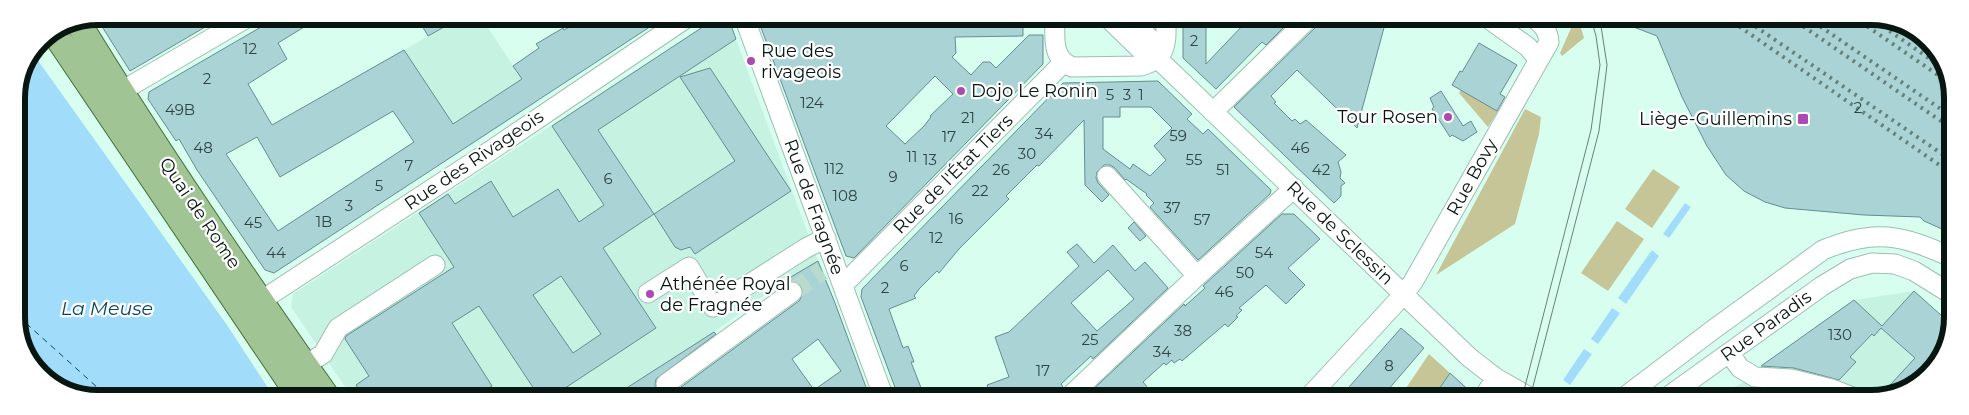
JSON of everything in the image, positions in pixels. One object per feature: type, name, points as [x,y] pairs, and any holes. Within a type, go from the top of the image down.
[{"type":"main road","name":"Quai de Rome","points":[[80,27],[111,97]]},
{"type":"main road","name":"Quai de Rome","points":[[57,37],[111,97],[251,307],[296,390]]},
{"type":"main road","name":"Quai de Rome","points":[[251,307],[305,365],[322,390]]},
{"type":"street","points":[[111,97],[235,25]]},
{"type":"street","name":"Rue des Rivageois","points":[[251,307],[486,153],[676,25]]},
{"type":"street","name":"Rue de Fragnée","points":[[747,25],[826,238],[828,267],[843,285],[881,390]]},
{"type":"street","points":[[1055,25],[1057,55],[1062,63],[1072,68],[1141,66],[1158,58],[1165,49],[1166,25]]},
{"type":"street","points":[[1115,25],[1144,53],[1158,58]]},
{"type":"street","points":[[1137,25],[1154,43],[1158,58]]},
{"type":"street","points":[[1214,112],[1302,25]]},
{"type":"street","points":[[1497,25],[1528,47],[1538,60]]},
{"type":"street","name":"Rue Bovy","points":[[1315,390],[1404,294],[1549,42],[1549,35],[1543,25]]},
{"type":"street","name":"Rue de Sclessin","points":[[1158,58],[1470,358],[1496,378],[1517,390]]},
{"type":"street","name":"Rue de l'État Tiers","points":[[843,285],[1062,63]]},
{"type":"street","points":[[1107,176],[1197,276]]},
{"type":"street","points":[[1076,390],[1197,276],[1294,188]]},
{"type":"street","points":[[1633,390],[1823,250],[1861,237],[1885,235],[1924,245],[1944,253]]},
{"type":"street","points":[[648,294],[689,267],[713,307],[806,248],[826,238]]},
{"type":"street","name":"Rue Paradis","points":[[1677,390],[1822,286],[1850,269],[1872,263],[1895,264],[1914,271],[1944,290]]},
{"type":"street","points":[[305,365],[323,354],[338,328],[435,265]]},
{"type":"street","points":[[666,384],[792,292]]},
{"type":"street","points":[[1729,353],[1740,368],[1755,377],[1791,379],[1835,390]]},
{"type":"street","points":[[1489,390],[1496,378]]},
{"type":"shaded area","points":[[449,25],[486,25],[537,102],[433,169],[366,71]]},
{"type":"shaded area","points":[[706,25],[731,25],[818,261],[784,281],[714,332],[623,390],[347,390],[291,307],[293,294]]},
{"type":"shaded area","points":[[1571,25],[1580,25],[1584,38],[1562,56],[1560,53],[1572,26]]},
{"type":"shaded area","points":[[1461,90],[1498,111],[1488,127],[1459,93]]},
{"type":"shaded area","points":[[1525,109],[1541,117],[1539,134],[1515,224],[1436,275]]},
{"type":"shaded area","points":[[1653,169],[1680,187],[1652,228],[1625,209]]},
{"type":"shaded area","points":[[1617,221],[1644,239],[1608,291],[1581,273]]},
{"type":"shaded area","points":[[1914,291],[1944,318],[1942,336],[1923,369],[1912,378],[1890,388],[1876,390],[1730,390],[1762,373],[1761,366],[1854,300]]},
{"type":"shaded area","points":[[1429,354],[1450,373],[1438,390],[1405,390]]},
{"type":"water","name":"La Meuse","points":[[36,58],[227,325],[269,390],[98,390],[79,388],[57,378],[40,361],[35,354],[26,331],[25,317],[25,98],[26,84]]},
{"type":"water","points":[[1685,203],[1691,207],[1669,238],[1663,234]]},
{"type":"water","points":[[1652,250],[1659,256],[1626,304],[1618,298]]},
{"type":"water","points":[[1612,308],[1620,313],[1598,344],[1591,339]]},
{"type":"water","points":[[1584,349],[1592,354],[1570,385],[1563,380]]},
{"type":"building","points":[[101,25],[209,25],[130,71]]},
{"type":"building","points":[[264,25],[307,25],[278,43],[287,59],[248,84],[272,125],[404,50],[453,124],[522,79],[513,66],[539,48],[536,44],[563,28],[564,30],[574,25],[653,25],[274,273],[265,270],[197,170],[179,139],[176,141],[148,99],[149,92]],"holes":[[[393,111],[414,142],[278,231],[226,154],[257,137],[280,177]]]},
{"type":"building","points":[[422,25],[448,25],[428,36]]},
{"type":"building","points":[[706,25],[731,25],[736,39],[598,130],[654,214],[603,248],[656,328],[562,390],[535,390],[479,306],[452,323],[492,386],[486,390],[359,390],[356,385],[369,376],[345,339],[346,336],[454,267],[419,213],[448,194],[455,204],[491,181],[513,217],[558,189],[579,222],[604,205],[552,126]],"holes":[[[561,276],[601,334],[573,353],[533,295]]]},
{"type":"building","points":[[760,25],[1023,25],[1023,36],[955,37],[956,53],[952,57],[971,75],[983,62],[990,62],[996,68],[1029,35],[1043,35],[1043,64],[854,258],[846,256]],"holes":[[[935,76],[953,94],[930,116],[924,126],[905,144],[886,126]]]},
{"type":"building","points":[[1183,25],[1206,25],[1206,64],[1243,25],[1286,25],[1266,45],[1262,42],[1216,89],[1183,58]]},
{"type":"building","points":[[1318,25],[1385,25],[1357,128],[1297,70],[1271,96],[1276,102],[1274,103],[1292,121],[1295,119],[1300,124],[1306,120],[1346,155],[1338,162],[1341,172],[1340,178],[1345,183],[1341,186],[1341,196],[1334,203],[1234,107]]},
{"type":"building","points":[[1628,25],[1871,25],[1890,27],[1912,37],[1929,54],[1943,84],[1944,230],[1924,221],[1920,217],[1864,215],[1785,208],[1765,202],[1744,191],[1726,175],[1707,146],[1682,97],[1657,36]]},
{"type":"building","points":[[1479,43],[1517,65],[1500,94],[1505,97],[1497,111],[1452,85]]},
{"type":"building","points":[[710,68],[791,191],[695,254],[690,247],[681,250],[675,247],[654,214],[735,161],[680,77]]},
{"type":"building","points":[[1158,81],[1192,114],[1187,119],[1203,134],[1208,129],[1271,190],[1270,194],[1198,260],[1150,207],[1154,203],[1147,194],[1125,180],[1115,168],[1110,165],[1104,165],[1097,172],[1096,178],[1098,183],[1109,195],[1102,202],[1085,185],[1084,120],[1039,166],[1037,165],[1006,196],[1009,199],[959,249],[939,273],[937,271],[919,289],[914,296],[916,298],[889,309],[903,348],[908,346],[914,362],[911,362],[922,390],[896,390],[861,297],[862,289],[1063,83]],"holes":[[[1120,107],[1151,107],[1172,128],[1154,146],[1166,160],[1150,176],[1133,164],[1130,169],[1103,149],[1103,117],[1120,117]]]},
{"type":"building","name":"Tour Rosen","points":[[1441,91],[1463,126],[1471,121],[1477,132],[1463,141],[1452,135],[1450,137],[1432,109],[1434,107],[1430,98]]},
{"type":"building","points":[[1282,214],[1294,214],[1320,239],[1288,268],[1305,285],[1286,304],[1266,285],[1239,308],[1242,310],[1236,316],[1238,317],[1228,327],[1225,324],[1182,361],[1180,359],[1174,363],[1172,360],[1166,365],[1164,363],[1143,382],[1148,388],[1146,390],[1093,390],[1184,304],[1185,306],[1205,288],[1203,286]]},
{"type":"building","points":[[1134,222],[1146,236],[1140,241],[1128,228]]},
{"type":"building","points":[[1077,244],[1094,263],[1113,245],[1135,271],[1145,262],[1168,288],[1093,359],[1091,356],[1061,384],[1063,387],[1060,390],[989,390],[987,385],[1009,377],[995,337],[1009,332],[1079,266],[1067,252]],"holes":[[[1108,270],[1134,299],[1097,331],[1071,303]]]},
{"type":"building","points":[[818,261],[867,390],[814,390],[677,390],[799,301],[802,296],[801,286],[796,282],[785,283],[784,281]],"holes":[[[818,339],[841,371],[814,390],[792,359]]]},
{"type":"building","points":[[1914,291],[1944,318],[1942,336],[1923,369],[1912,378],[1890,388],[1887,388],[1915,358],[1881,328],[1874,336],[1872,334],[1850,357],[1856,362],[1839,380],[1794,368],[1761,366],[1854,300],[1882,326]]},
{"type":"building","points":[[1401,328],[1424,348],[1388,390],[1351,390],[1349,387]]},
{"type":"building","points":[[714,332],[716,334],[656,379],[657,390],[623,390]]},
{"type":"building","points":[[1450,373],[1469,390],[1438,390]]},
{"type":"ferry route","points":[[25,323],[100,390]]},
{"type":"tunnel","points":[[792,292],[822,271]]},
{"type":"tram line","points":[[1524,390],[1591,130],[1600,65],[1593,25]]},
{"type":"tram line","points":[[1532,390],[1599,131],[1607,65],[1601,26]]},
{"type":"railway","points":[[1737,25],[1944,168]]},
{"type":"railway","points":[[1753,25],[1944,155]]},
{"type":"railway","points":[[1801,25],[1944,123]]},
{"type":"railway","points":[[1818,25],[1944,111]]},
{"type":"railway","points":[[1865,25],[1940,77]]},
{"type":"railway","points":[[1883,26],[1934,62]]},
{"type":"place","name":"Rue des rivageois","points":[[751,61]]},
{"type":"place","name":"Dojo Le Ronin","points":[[961,91]]},
{"type":"place","name":"Tour Rosen","points":[[1448,117]]},
{"type":"place","name":"Liège-Guillemins","points":[[1803,119]]},
{"type":"place","name":"Athénée Royal de Fragnée","points":[[650,294]]}]
